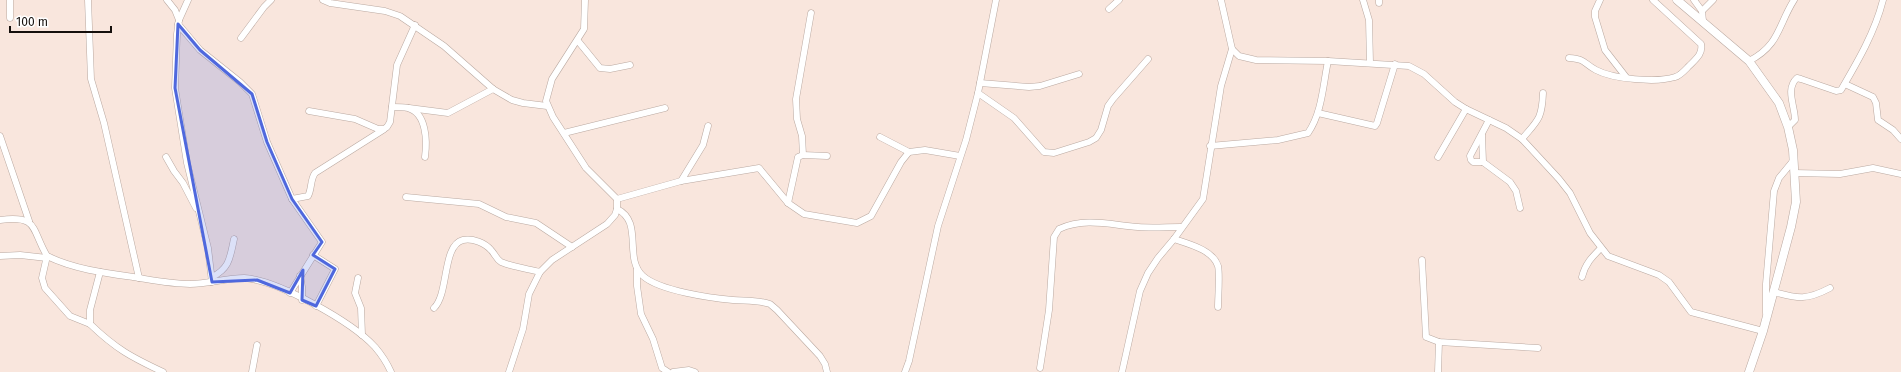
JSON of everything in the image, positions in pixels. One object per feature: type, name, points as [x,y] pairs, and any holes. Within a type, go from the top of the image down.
[{"type":"street","points":[[10,0],[10,18]]},
{"type":"street","points":[[88,0],[91,79],[104,124],[139,278]]},
{"type":"street","points":[[167,0],[174,10],[179,22],[200,50],[240,82],[252,94],[267,142],[292,199],[322,242],[290,293]]},
{"type":"street","points":[[188,0],[179,22],[175,57],[175,88],[187,163],[208,248],[212,279]]},
{"type":"street","points":[[241,38],[264,6],[271,0]]},
{"type":"street","points":[[323,0],[330,3],[385,10],[400,16],[444,46],[493,89],[512,100],[522,103],[548,106]]},
{"type":"street","points":[[509,372],[523,329],[529,294],[540,272],[552,260],[608,224],[615,215],[617,209],[616,199],[586,168],[546,101],[552,79],[578,41],[584,29],[585,0]]},
{"type":"street","points":[[904,372],[909,361],[938,226],[978,93],[996,0]]},
{"type":"street","points":[[1109,9],[1119,0]]},
{"type":"street","points":[[1122,372],[1144,281],[1158,258],[1203,199],[1207,182],[1210,146],[1221,86],[1232,49],[1221,0]]},
{"type":"street","points":[[1363,0],[1369,20],[1370,63]]},
{"type":"street","points":[[1600,0],[1595,11],[1595,18],[1605,50],[1626,77]]},
{"type":"street","points":[[1569,58],[1584,60],[1596,70],[1626,77],[1658,79],[1676,77],[1699,56],[1702,49],[1701,44],[1653,0]]},
{"type":"street","points":[[1677,0],[1749,61],[1779,103],[1788,126],[1793,161],[1796,202],[1792,227],[1764,327],[1749,372]]},
{"type":"street","points":[[1694,0],[1702,11],[1703,21]]},
{"type":"street","points":[[1702,11],[1713,0]]},
{"type":"street","points":[[1749,61],[1767,49],[1782,27],[1788,9],[1794,0]]},
{"type":"street","points":[[1788,126],[1795,120],[1791,94],[1794,81],[1797,78],[1839,92],[1863,52],[1879,16],[1883,0]]},
{"type":"street","points":[[803,155],[802,136],[797,119],[796,99],[811,13]]},
{"type":"street","points":[[292,199],[308,196],[310,193],[312,177],[315,172],[387,127],[390,122],[397,65],[415,25]]},
{"type":"street","points":[[578,41],[600,68],[610,69],[630,65]]},
{"type":"street","points":[[1232,49],[1240,56],[1256,60],[1395,64],[1417,69],[1466,110],[1506,128],[1522,139],[1547,165],[1566,188],[1590,233],[1608,256],[1660,275],[1669,282],[1691,312],[1764,327]]},
{"type":"street","points":[[978,93],[1014,118],[1044,152],[1054,153],[1096,138],[1101,130],[1111,102],[1148,59]]},
{"type":"street","points":[[1210,146],[1297,137],[1308,133],[1314,124],[1318,113],[1328,61]]},
{"type":"street","points":[[1318,113],[1375,126],[1378,123],[1387,97],[1395,64]]},
{"type":"street","points":[[980,83],[1029,87],[1040,86],[1079,74]]},
{"type":"street","points":[[1845,84],[1873,97],[1876,103],[1878,120],[1893,130],[1901,139]]},
{"type":"street","points":[[392,107],[448,113],[493,89]]},
{"type":"street","points":[[1522,139],[1540,116],[1542,111],[1543,93]]},
{"type":"street","points":[[409,108],[419,117],[425,128],[425,157]]},
{"type":"street","points":[[564,133],[665,108]]},
{"type":"street","points":[[1438,157],[1466,110]]},
{"type":"street","points":[[309,111],[355,119],[378,129],[384,129]]},
{"type":"street","points":[[1489,120],[1470,156],[1471,160],[1473,162],[1483,162],[1510,182],[1516,191],[1520,208]]},
{"type":"street","points":[[681,182],[704,145],[708,126]]},
{"type":"street","points":[[1482,135],[1483,162]]},
{"type":"street","points":[[0,136],[29,221],[33,226],[47,257],[42,278],[45,288],[70,316],[90,324],[107,341],[131,358],[163,372]]},
{"type":"street","points":[[880,137],[909,152],[925,150],[960,156]]},
{"type":"street","points":[[616,199],[681,182],[759,168],[788,203],[804,214],[857,223],[870,216],[901,162],[909,152]]},
{"type":"street","points":[[788,203],[797,159],[803,155],[827,156]]},
{"type":"street","points":[[166,157],[183,183],[200,217]]},
{"type":"street","points":[[1764,327],[1774,191],[1779,178],[1793,161]]},
{"type":"street","points":[[1794,173],[1840,174],[1872,168],[1901,174]]},
{"type":"street","points":[[406,197],[480,204],[506,217],[536,224],[572,247]]},
{"type":"street","points":[[617,209],[623,212],[630,222],[637,269],[637,286],[641,314],[653,339],[662,368],[668,372]]},
{"type":"street","points":[[0,220],[29,221]]},
{"type":"street","points":[[1040,368],[1049,310],[1054,237],[1059,229],[1079,222],[1112,223],[1137,227],[1181,227]]},
{"type":"street","points":[[212,279],[225,269],[230,258],[234,239]]},
{"type":"street","points":[[1174,239],[1201,248],[1214,260],[1218,267],[1218,307]]},
{"type":"street","points":[[434,308],[441,299],[450,254],[456,245],[462,240],[470,240],[486,246],[500,261],[540,272]]},
{"type":"street","points":[[1582,277],[1588,260],[1601,248]]},
{"type":"street","points":[[0,256],[20,255],[47,257],[100,272],[168,283],[191,284],[212,279],[232,279],[257,280],[273,284],[339,318],[362,335],[375,347],[391,372]]},
{"type":"street","points":[[313,256],[335,269],[316,306]]},
{"type":"street","points":[[1422,260],[1426,334],[1428,338],[1439,342],[1538,348]]},
{"type":"street","points":[[637,269],[643,276],[664,287],[731,300],[770,304],[820,356],[825,364],[827,372]]},
{"type":"street","points":[[90,324],[90,310],[100,272]]},
{"type":"street","points":[[300,276],[302,300]]},
{"type":"street","points":[[358,278],[355,293],[361,308],[362,335]]},
{"type":"street","points":[[1774,292],[1804,298],[1816,296],[1830,288]]},
{"type":"street","points":[[1438,372],[1439,342]]},
{"type":"street","points":[[252,372],[257,345]]},
{"type":"street","points":[[673,372],[689,370],[696,372]]},
{"type":"highlighted area","points":[[178,24],[200,50],[252,94],[267,142],[292,199],[322,242],[313,255],[335,269],[316,306],[302,300],[303,270],[290,293],[257,280],[212,282],[175,88]]}]
